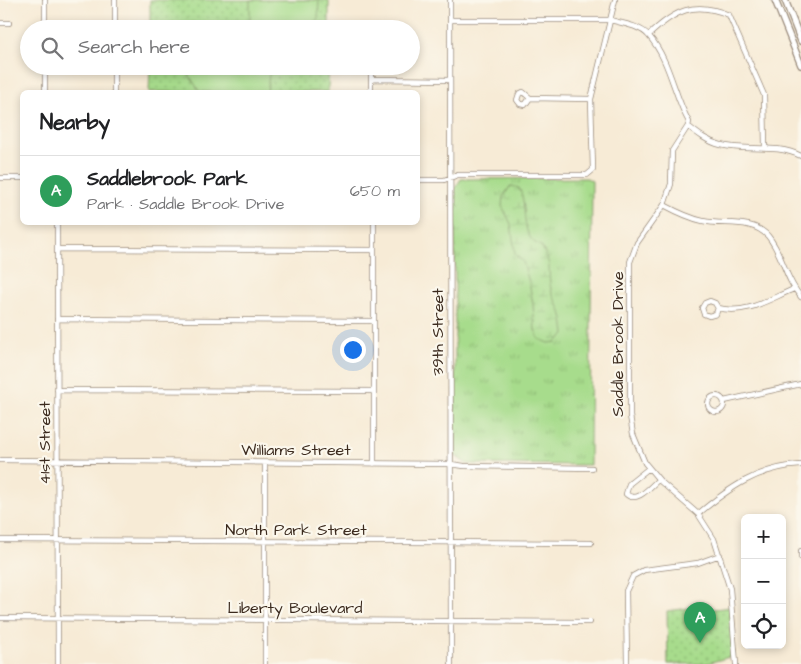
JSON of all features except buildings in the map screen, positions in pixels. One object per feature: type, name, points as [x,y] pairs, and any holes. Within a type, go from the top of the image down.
[{"type":"street","points":[[45,0],[45,20]]},
{"type":"street","points":[[114,20],[115,0]]},
{"type":"street","name":"39th Street","points":[[450,0],[451,664]]},
{"type":"street","points":[[420,180],[444,180],[458,175],[587,176],[593,170],[591,99],[614,0]]},
{"type":"street","points":[[775,0],[801,65]]},
{"type":"street","points":[[785,0],[801,41]]},
{"type":"street","points":[[649,35],[673,11],[684,6],[711,6],[729,15],[736,26],[764,95],[765,147]]},
{"type":"street","points":[[450,20],[610,20],[630,26],[649,35],[662,59],[689,122],[688,126],[703,138],[721,146],[765,147],[801,156]]},
{"type":"street","points":[[0,23],[9,23]]},
{"type":"street","points":[[45,75],[45,90]]},
{"type":"street","points":[[114,75],[114,90]]},
{"type":"street","points":[[370,75],[370,90]]},
{"type":"street","points":[[370,80],[450,80]]},
{"type":"street","points":[[530,98],[591,99]]},
{"type":"street","name":"Saddle Brook Drive","points":[[688,126],[672,151],[671,184],[664,205],[637,243],[632,255],[630,270],[630,416],[636,446],[649,468],[658,480],[698,514],[709,529],[720,555],[732,603],[736,664]]},
{"type":"street","points":[[0,178],[20,178]]},
{"type":"street","points":[[664,205],[702,221],[744,224],[761,230],[774,244],[794,289],[801,296]]},
{"type":"street","name":"41st Street","points":[[57,225],[58,664]]},
{"type":"street","points":[[374,225],[374,464]]},
{"type":"street","points":[[57,249],[374,250]]},
{"type":"street","points":[[718,308],[749,308],[794,289]]},
{"type":"street","points":[[57,319],[374,321]]},
{"type":"street","points":[[724,401],[801,384]]},
{"type":"street","points":[[57,390],[374,392]]},
{"type":"street","name":"Williams Street","points":[[0,460],[451,464],[464,466],[592,468]]},
{"type":"street","points":[[265,664],[266,463]]},
{"type":"street","points":[[698,514],[731,488],[749,478],[769,470],[801,465]]},
{"type":"street","points":[[649,468],[629,484],[626,494],[638,497],[658,480]]},
{"type":"street","name":"North Park Street","points":[[0,540],[452,544],[591,543]]},
{"type":"street","points":[[801,551],[801,557]]},
{"type":"street","points":[[627,664],[626,591],[633,576],[644,570],[698,563],[720,555]]},
{"type":"street","name":"Liberty Boulevard","points":[[0,618],[590,622]]},
{"type":"green space","points":[[150,0],[329,0],[329,20],[150,20]]},
{"type":"green space","points":[[250,0],[319,0],[317,20],[250,20]]},
{"type":"green space","points":[[150,75],[329,75],[328,90],[149,90]]},
{"type":"green space","points":[[189,75],[269,75],[267,90],[199,90]]},
{"type":"green space","points":[[587,178],[592,181],[590,465],[467,464],[455,456],[455,188],[461,179]]},
{"type":"green space","points":[[512,186],[519,188],[522,195],[529,236],[541,246],[547,258],[553,296],[561,313],[565,334],[556,342],[549,343],[539,339],[535,330],[529,282],[523,262],[515,254],[511,224],[502,206],[503,197]]},
{"type":"green space","points":[[731,607],[733,656],[705,664],[668,664],[667,611],[690,608],[698,611]]},
{"type":"place","name":"Saddlebrook Park","points":[[700,643]]}]
